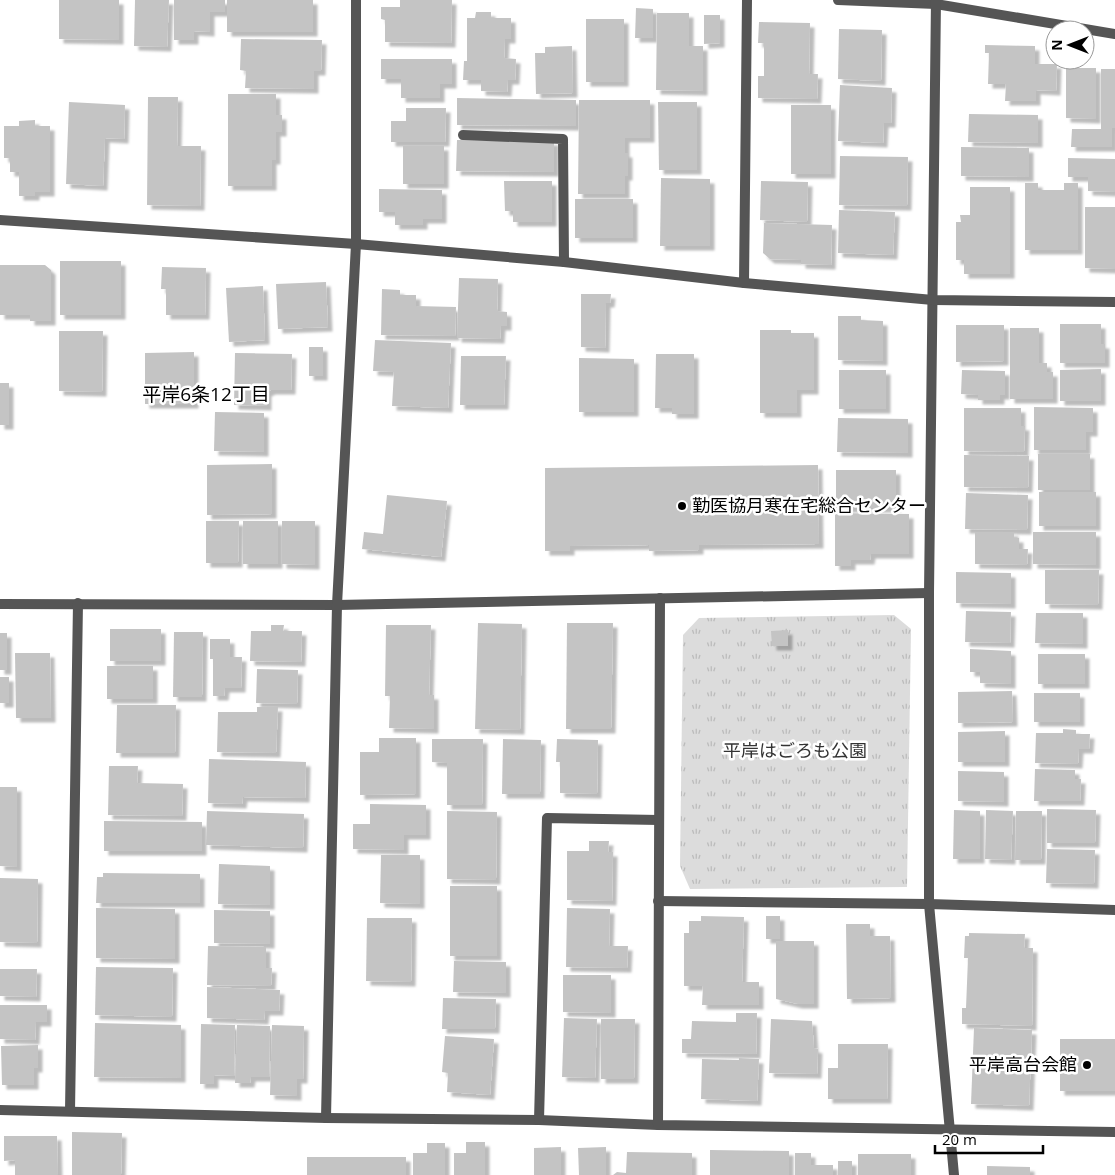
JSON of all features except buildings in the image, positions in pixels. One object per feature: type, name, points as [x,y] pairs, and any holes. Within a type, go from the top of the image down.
[{"type":"street","points":[[326,1118],[336,604],[356,244],[356,0]]},
{"type":"street","points":[[744,283],[747,0]]},
{"type":"street","points":[[838,0],[936,2],[1115,34]]},
{"type":"street","points":[[936,2],[929,593],[929,904],[954,1175]]},
{"type":"street","points":[[463,135],[563,139],[564,262]]},
{"type":"street","points":[[0,220],[356,244],[564,262],[744,283],[933,300],[1115,302]]},
{"type":"street","points":[[0,604],[336,604],[929,593]]},
{"type":"street","points":[[658,1125],[660,598]]},
{"type":"street","points":[[70,1112],[78,603]]},
{"type":"street","points":[[539,1120],[547,818],[658,820]]},
{"type":"street","points":[[658,902],[929,904],[1115,910]]},
{"type":"street","points":[[0,1110],[326,1118],[539,1120],[658,1125],[1115,1132]]},
{"type":"green space","name":"平岸はごろも公園","points":[[894,615],[911,629],[907,887],[690,889],[680,866],[683,635],[699,618]]},
{"type":"place","name":"勤医協月寒在宅総合センター","points":[[682,506]]},
{"type":"place","name":"平岸高台会館","points":[[1087,1065]]},
{"type":"district","name":"平岸6条12丁目","points":[[206,394]]}]
